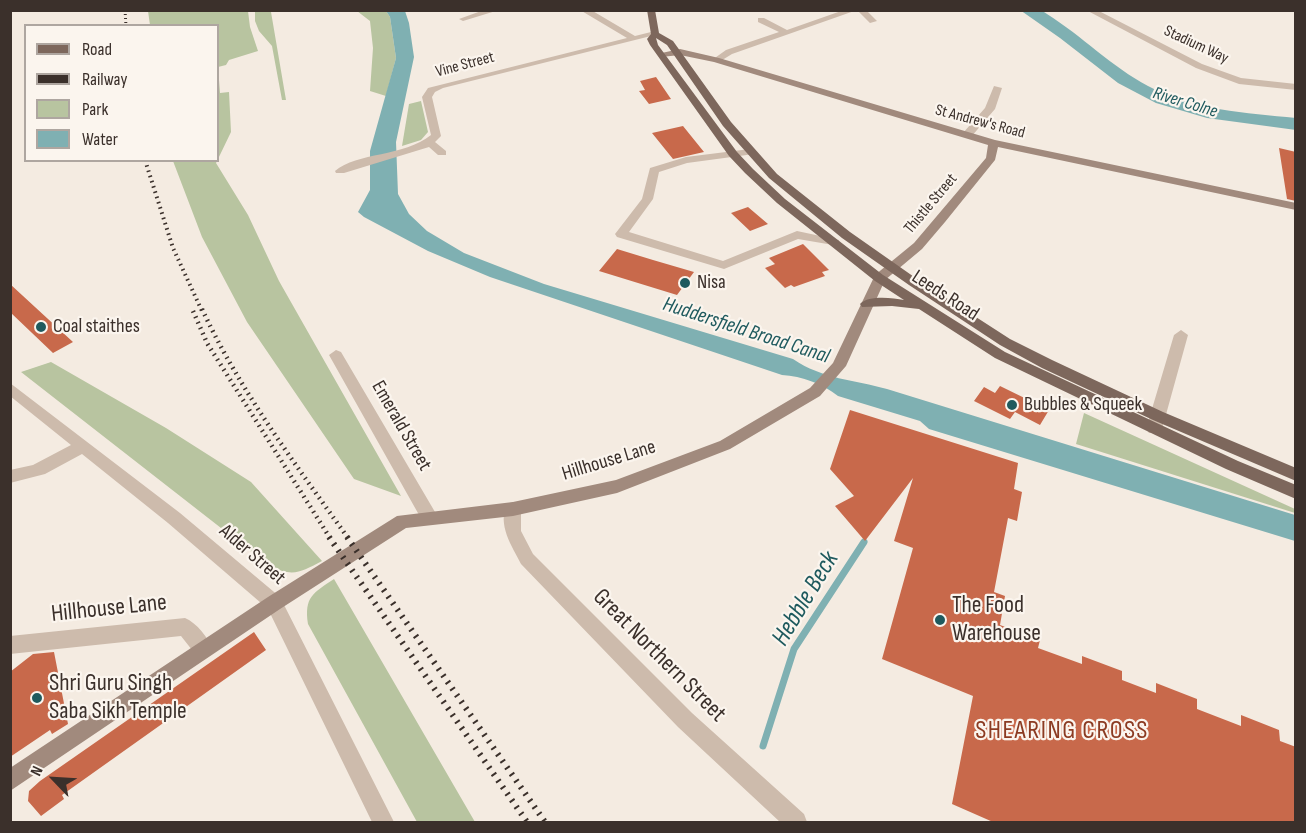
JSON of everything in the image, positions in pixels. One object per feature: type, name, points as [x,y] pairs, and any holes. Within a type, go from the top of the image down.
[{"type":"main road","name":"Leeds Road","points":[[651,10],[655,34],[651,39],[733,154],[781,201],[879,278],[1000,355],[1156,423],[1296,475]]},
{"type":"main road","name":"Leeds Road","points":[[655,34],[666,38],[750,152],[772,176],[891,266],[1005,342],[1156,423],[1296,492]]},
{"type":"main road","points":[[867,304],[892,302],[924,308]]},
{"type":"street","points":[[463,20],[495,10]]},
{"type":"street","points":[[584,10],[632,38]]},
{"type":"street","points":[[716,60],[729,52],[853,10]]},
{"type":"street","points":[[861,10],[873,21]]},
{"type":"street","name":"Stadium Way","points":[[1090,10],[1199,66],[1239,81],[1296,87]]},
{"type":"street","points":[[761,20],[788,33]]},
{"type":"street","name":"Vine Street","points":[[430,142],[436,136],[427,97],[431,90],[655,34]]},
{"type":"street","name":"St Andrew's Road","points":[[661,54],[675,52],[716,60],[993,143],[1296,207]]},
{"type":"street","points":[[967,135],[990,109],[997,88]]},
{"type":"street","points":[[340,171],[430,142],[442,153]]},
{"type":"street","points":[[991,158],[993,143]]},
{"type":"street","points":[[991,158],[1009,150],[1025,150]]},
{"type":"street","points":[[750,152],[686,160],[654,170],[650,178],[652,185],[650,195],[621,234],[724,265],[797,235],[834,243]]},
{"type":"street","name":"Thistle Street","points":[[891,266],[918,246],[991,158]]},
{"type":"street","points":[[797,235],[803,218]]},
{"type":"street","name":"Hillhouse Lane","points":[[10,781],[203,649],[403,521],[513,509],[617,486],[714,449],[815,392],[839,366],[879,278],[891,266]]},
{"type":"street","points":[[1156,423],[1181,335]]},
{"type":"street","name":"Emerald Street","points":[[336,355],[429,517]]},
{"type":"street","name":"Alder Street","points":[[10,388],[174,518],[274,603],[383,822]]},
{"type":"street","points":[[10,477],[29,474],[54,463],[83,445]]},
{"type":"street","name":"Great Northern Street","points":[[513,509],[513,531],[527,559],[686,720],[796,822]]},
{"type":"street","name":"Hillhouse Lane","points":[[10,645],[185,627],[203,649]]},
{"type":"green space","points":[[148,11],[248,11],[250,27],[258,51],[229,60],[226,65],[219,67],[219,24],[150,24]]},
{"type":"green space","points":[[255,11],[275,11],[271,12],[286,100],[282,100],[272,46],[259,31],[255,21]]},
{"type":"green space","points":[[357,11],[386,11],[390,17],[396,58],[386,96],[370,91],[373,48],[370,21]]},
{"type":"green space","points":[[219,80],[220,93],[229,92],[231,132],[219,157]]},
{"type":"green space","points":[[421,101],[428,132],[421,140],[402,146],[409,104]]},
{"type":"green space","points":[[173,162],[216,162],[248,215],[279,281],[401,496],[354,479],[247,322],[202,237]]},
{"type":"green space","points":[[51,362],[166,428],[251,482],[322,561],[297,572],[286,572],[271,567],[21,372]]},
{"type":"green space","points":[[1084,413],[1295,509],[1295,513],[1076,444]]},
{"type":"green space","points":[[334,579],[475,822],[417,822],[308,624],[309,602],[315,592]]},
{"type":"water","points":[[386,11],[405,11],[414,57],[396,142],[398,194],[409,214],[427,231],[464,253],[544,284],[793,359],[827,375],[887,389],[1295,515],[1295,541],[929,429],[920,421],[838,396],[812,381],[782,375],[490,277],[428,251],[364,217],[358,212],[370,190],[370,151],[396,58],[390,17]]},
{"type":"building","points":[[656,77],[671,99],[649,104],[639,91],[645,90],[640,81]]},
{"type":"building","points":[[683,126],[704,152],[673,159],[652,133]]},
{"type":"building","points":[[1279,148],[1296,152],[1296,201],[1287,199]]},
{"type":"building","points":[[748,207],[768,224],[750,231],[731,213]]},
{"type":"building","points":[[803,244],[829,270],[822,272],[825,276],[785,288],[765,268],[775,264],[769,258]]},
{"type":"building","points":[[617,249],[694,272],[677,295],[599,271]]},
{"type":"building","name":"Coal staithes","points":[[10,284],[73,342],[53,353],[10,312]]},
{"type":"building","name":"Bubbles & Squeek","points":[[1000,386],[1049,410],[1040,425],[1015,412],[1010,419],[974,401],[984,387],[995,393]]},
{"type":"building","points":[[850,410],[1018,463],[1014,489],[1022,492],[1017,521],[1008,518],[994,592],[1005,596],[1000,625],[1040,640],[1038,648],[1082,664],[1082,656],[1122,671],[1122,680],[1156,693],[1156,683],[1197,699],[1197,709],[1241,726],[1241,715],[1279,730],[1280,741],[1296,747],[1296,822],[993,822],[952,804],[973,696],[882,659],[913,548],[894,541],[913,478],[865,541],[835,506],[854,496],[830,469]]},
{"type":"building","points":[[254,632],[266,650],[62,795],[64,799],[41,816],[28,801],[29,791],[40,781]]},
{"type":"building","name":"Shri Guru Singh Saba Sikh Temple","points":[[54,652],[68,724],[52,734],[50,730],[10,757],[10,672],[33,654]]},
{"type":"waterway","name":"River Colne","points":[[1028,10],[1066,34],[1124,79],[1163,99],[1207,112],[1296,124]]},
{"type":"waterway","name":"Hebble Beck","points":[[763,746],[794,649],[864,542]]},
{"type":"railway","points":[[125,10],[126,24]]},
{"type":"railway","points":[[146,162],[173,248],[202,311]]},
{"type":"railway","points":[[202,309],[251,398],[348,538]]},
{"type":"railway","points":[[193,311],[207,343],[330,538]]},
{"type":"railway","points":[[329,537],[527,822]]},
{"type":"railway","points":[[347,537],[545,822]]},
{"type":"place","name":"Nisa","points":[[685,283]]},
{"type":"place","name":"Coal staithes","points":[[41,327]]},
{"type":"place","name":"Bubbles & Squeek","points":[[1012,405]]},
{"type":"place","name":"The Food Warehouse","points":[[940,620]]},
{"type":"place","name":"Shri Guru Singh Saba Sikh Temple","points":[[37,698]]},
{"type":"district","name":"SHEARING CROSS","points":[[1062,731]]},
{"type":"water label","name":"Huddersfield Broad Canal","points":[[746,331]]}]
